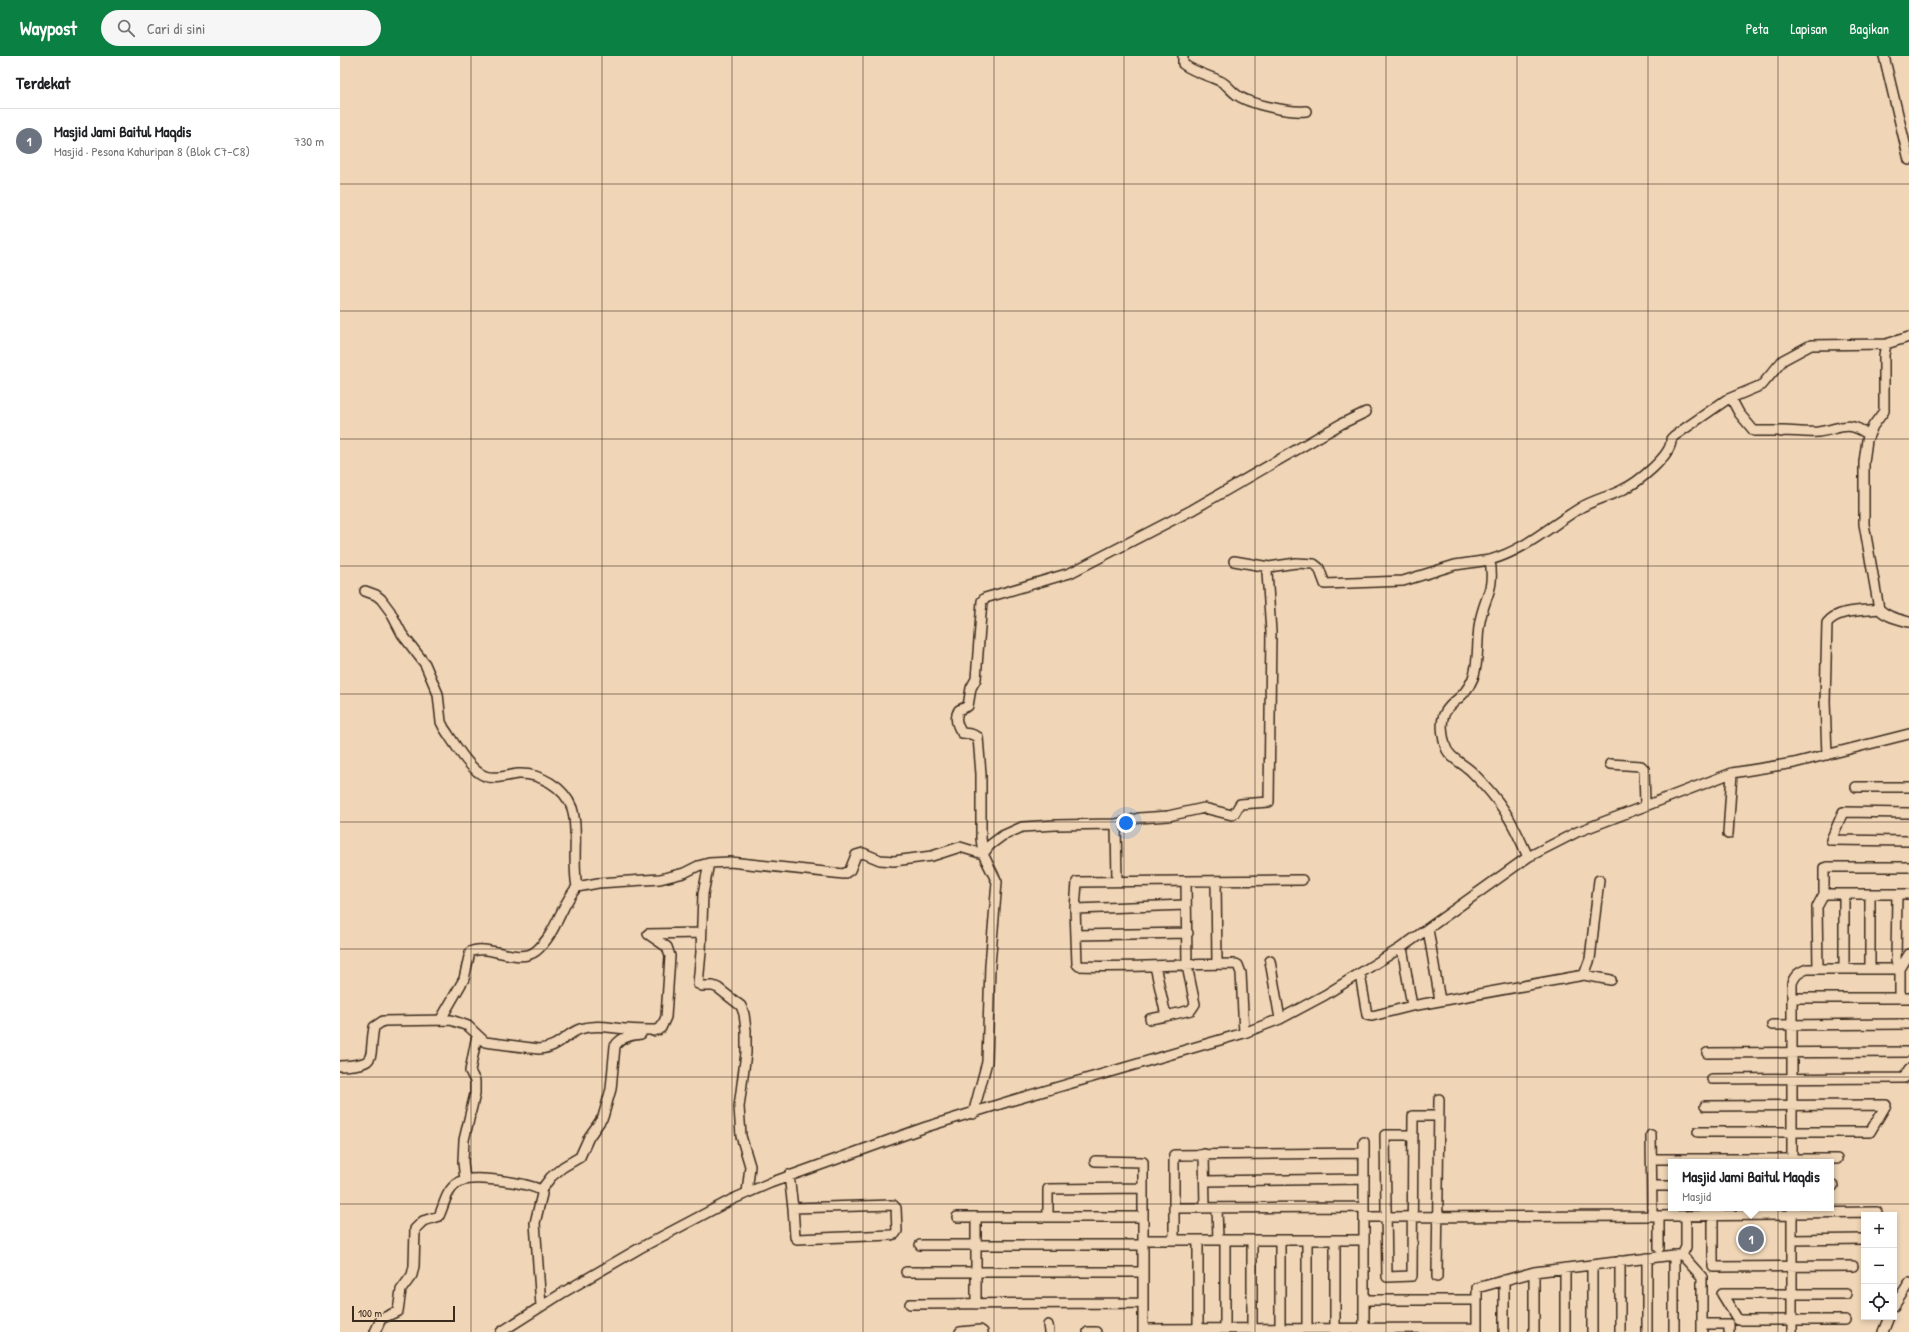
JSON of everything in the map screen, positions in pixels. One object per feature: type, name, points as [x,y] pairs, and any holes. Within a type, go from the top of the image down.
[{"type":"street","points":[[1183,56],[1183,64],[1222,82],[1236,95],[1244,99],[1292,111],[1306,111]]},
{"type":"street","points":[[1884,56],[1909,160]]},
{"type":"street","points":[[1234,561],[1269,567],[1296,563],[1309,563],[1319,568],[1324,584],[1363,583],[1412,579],[1451,566],[1490,560],[1504,556],[1527,544],[1580,508],[1624,489],[1663,458],[1672,444],[1671,439],[1674,436],[1730,398],[1762,385],[1783,360],[1811,345],[1886,344],[1909,337]]},
{"type":"street","points":[[1886,344],[1884,355],[1884,411],[1872,426],[1864,462],[1864,524],[1879,609],[1883,613],[1894,618],[1909,622]]},
{"type":"street","points":[[1730,398],[1754,431],[1817,432],[1840,426],[1849,426],[1862,430],[1869,435]]},
{"type":"street","points":[[973,1114],[987,1062],[990,965],[997,882],[983,854],[981,838],[981,774],[978,737],[971,734],[962,733],[958,728],[957,717],[960,710],[968,706],[971,688],[976,679],[982,601],[985,598],[1070,573],[1187,513],[1341,424],[1366,412]]},
{"type":"street","points":[[1490,560],[1492,584],[1480,622],[1478,658],[1473,678],[1467,690],[1452,703],[1444,713],[1442,729],[1445,745],[1450,755],[1472,771],[1500,803],[1516,829],[1528,857]]},
{"type":"street","points":[[983,854],[990,845],[1002,836],[1022,827],[1116,824],[1140,818],[1168,816],[1204,808],[1232,815],[1240,804],[1269,802],[1271,632],[1267,572],[1269,567]]},
{"type":"street","points":[[365,591],[376,595],[381,599],[390,611],[402,634],[425,664],[438,694],[441,722],[454,743],[479,774],[490,778],[518,774],[535,775],[556,786],[568,800],[574,816],[574,862],[577,887],[555,928],[535,952],[518,955],[480,950],[470,952],[464,979],[441,1020]]},
{"type":"street","points":[[1827,755],[1825,695],[1827,623],[1833,618],[1846,612],[1879,609]]},
{"type":"street","points":[[501,1332],[513,1328],[541,1306],[658,1238],[747,1193],[789,1175],[880,1142],[973,1114],[1010,1101],[1244,1033],[1280,1019],[1360,974],[1402,947],[1500,875],[1528,857],[1577,832],[1646,804],[1732,773],[1794,763],[1909,734]]},
{"type":"street","points":[[1610,764],[1630,764],[1641,766],[1644,769],[1646,804]]},
{"type":"street","points":[[1728,834],[1732,773]]},
{"type":"street","points":[[1856,787],[1909,787]]},
{"type":"street","points":[[1909,813],[1843,812],[1831,840],[1909,841]]},
{"type":"street","points":[[1116,824],[1117,881]]},
{"type":"street","points":[[577,887],[598,883],[670,877],[709,863],[730,862],[844,874],[850,870],[856,855],[860,853],[880,860],[894,861],[932,856],[960,847],[983,854]]},
{"type":"street","points":[[709,863],[702,894],[701,952],[698,984],[718,988],[733,999],[741,1006],[745,1021],[746,1053],[739,1107],[740,1130],[750,1166],[747,1193]]},
{"type":"street","points":[[1818,969],[1817,907],[1824,894],[1823,870],[1827,867],[1909,867]]},
{"type":"street","points":[[1244,1033],[1240,967],[1236,964],[1187,966],[1079,966],[1077,964],[1075,909],[1077,882],[1302,880]]},
{"type":"street","points":[[1584,974],[1590,958],[1599,880]]},
{"type":"street","points":[[1150,1019],[1166,1016],[1194,1007],[1195,1004],[1187,966],[1188,932],[1186,881]]},
{"type":"street","points":[[1216,881],[1217,964]]},
{"type":"street","points":[[1824,894],[1909,894]]},
{"type":"street","points":[[1844,894],[1844,969]]},
{"type":"street","points":[[1870,894],[1870,969]]},
{"type":"street","points":[[1792,998],[1905,998],[1900,969],[1896,961],[1897,894]]},
{"type":"street","points":[[1075,909],[1186,905]]},
{"type":"street","points":[[1428,929],[1440,1001]]},
{"type":"street","points":[[1076,936],[1188,932]]},
{"type":"street","points":[[541,1306],[535,1223],[542,1194],[541,1190],[551,1177],[563,1167],[580,1157],[589,1137],[603,1117],[611,1089],[615,1046],[619,1041],[629,1036],[658,1030],[661,1028],[666,1017],[670,956],[666,948],[648,934],[701,933]]},
{"type":"street","points":[[1402,947],[1412,1006]]},
{"type":"street","points":[[1900,969],[1909,954]]},
{"type":"street","points":[[1270,961],[1280,1019]]},
{"type":"street","points":[[1155,966],[1166,1016]]},
{"type":"street","points":[[1792,1159],[1792,983],[1794,977],[1799,972],[1807,969],[1900,969]]},
{"type":"street","points":[[1360,974],[1367,1015],[1372,1016],[1412,1006],[1584,974],[1611,980]]},
{"type":"street","points":[[340,1066],[358,1065],[369,1061],[372,1056],[374,1028],[383,1021],[451,1020],[468,1026],[485,1042],[490,1044],[539,1049],[544,1049],[561,1042],[582,1029],[604,1026],[626,1029],[658,1030]]},
{"type":"street","points":[[1772,1025],[1909,1024]]},
{"type":"street","points":[[465,1180],[463,1162],[464,1140],[475,1094],[475,1081],[470,1071],[477,1035]]},
{"type":"street","points":[[1707,1053],[1909,1052]]},
{"type":"street","points":[[1712,1079],[1904,1078],[1909,1070]]},
{"type":"street","points":[[1437,1277],[1439,1099]]},
{"type":"street","points":[[1698,1132],[1870,1132],[1886,1105],[1704,1106]]},
{"type":"street","points":[[1412,1135],[1385,1135],[1387,1277],[1412,1276],[1412,1135],[1412,1116],[1438,1116]]},
{"type":"street","points":[[1651,1135],[1652,1186],[1659,1248]]},
{"type":"street","points":[[1364,1142],[1364,1330]]},
{"type":"street","points":[[1174,1240],[1174,1155],[1364,1153]]},
{"type":"street","points":[[1204,1154],[1205,1208]]},
{"type":"street","points":[[1652,1159],[1668,1159]]},
{"type":"street","points":[[1095,1161],[1143,1162],[1143,1330],[1307,1328],[1364,1330],[1477,1330],[1477,1288],[1534,1272],[1678,1255],[1686,1247],[1686,1216]]},
{"type":"street","points":[[789,1175],[795,1237],[797,1239],[891,1235],[895,1234],[897,1231],[896,1208],[893,1205],[793,1208]]},
{"type":"street","points":[[375,1332],[378,1323],[381,1320],[398,1311],[401,1290],[412,1275],[415,1229],[423,1221],[439,1216],[447,1194],[455,1186],[465,1180],[478,1179],[516,1184],[541,1190]]},
{"type":"street","points":[[1205,1181],[1364,1179]]},
{"type":"street","points":[[1652,1186],[1668,1186]]},
{"type":"street","points":[[1048,1217],[1048,1189],[1143,1188]]},
{"type":"street","points":[[1174,1208],[1364,1212],[1386,1216],[1686,1216],[1792,1212],[1861,1212]]},
{"type":"street","points":[[1217,1208],[1222,1240],[1225,1329]]},
{"type":"street","points":[[1792,1212],[1792,1332]]},
{"type":"street","points":[[1713,1215],[1713,1267],[1853,1266]]},
{"type":"street","points":[[957,1217],[1143,1217]]},
{"type":"street","points":[[976,1217],[976,1304]]},
{"type":"street","points":[[1792,1240],[1861,1239]]},
{"type":"street","points":[[920,1245],[1143,1243],[1174,1240],[1364,1240]]},
{"type":"street","points":[[1198,1240],[1198,1329]]},
{"type":"street","points":[[1252,1240],[1252,1329]]},
{"type":"street","points":[[1280,1240],[1280,1329]]},
{"type":"street","points":[[1307,1240],[1307,1328]]},
{"type":"street","points":[[1334,1240],[1335,1328]]},
{"type":"street","points":[[1678,1255],[1702,1278],[1702,1328],[1729,1324],[1729,1332]]},
{"type":"street","points":[[1674,1332],[1678,1255]]},
{"type":"street","points":[[1647,1258],[1647,1332]]},
{"type":"street","points":[[1620,1261],[1620,1332]]},
{"type":"street","points":[[1592,1265],[1592,1332]]},
{"type":"street","points":[[1565,1268],[1565,1332]]},
{"type":"street","points":[[906,1272],[1143,1272]]},
{"type":"street","points":[[1534,1272],[1534,1332]]},
{"type":"street","points":[[1504,1280],[1504,1332]]},
{"type":"street","points":[[1897,1301],[1909,1283]]},
{"type":"street","points":[[1845,1320],[1738,1320],[1722,1294],[1846,1294]]},
{"type":"street","points":[[1364,1300],[1477,1300]]},
{"type":"street","points":[[910,1304],[1143,1303]]},
{"type":"street","points":[[1883,1332],[1888,1320]]},
{"type":"street","points":[[960,1332],[980,1330],[983,1332]]},
{"type":"street","points":[[1088,1332],[1096,1332]]},
{"type":"place","name":"Masjid Jami Baitul Maqdis","points":[[1751,1239]]}]
